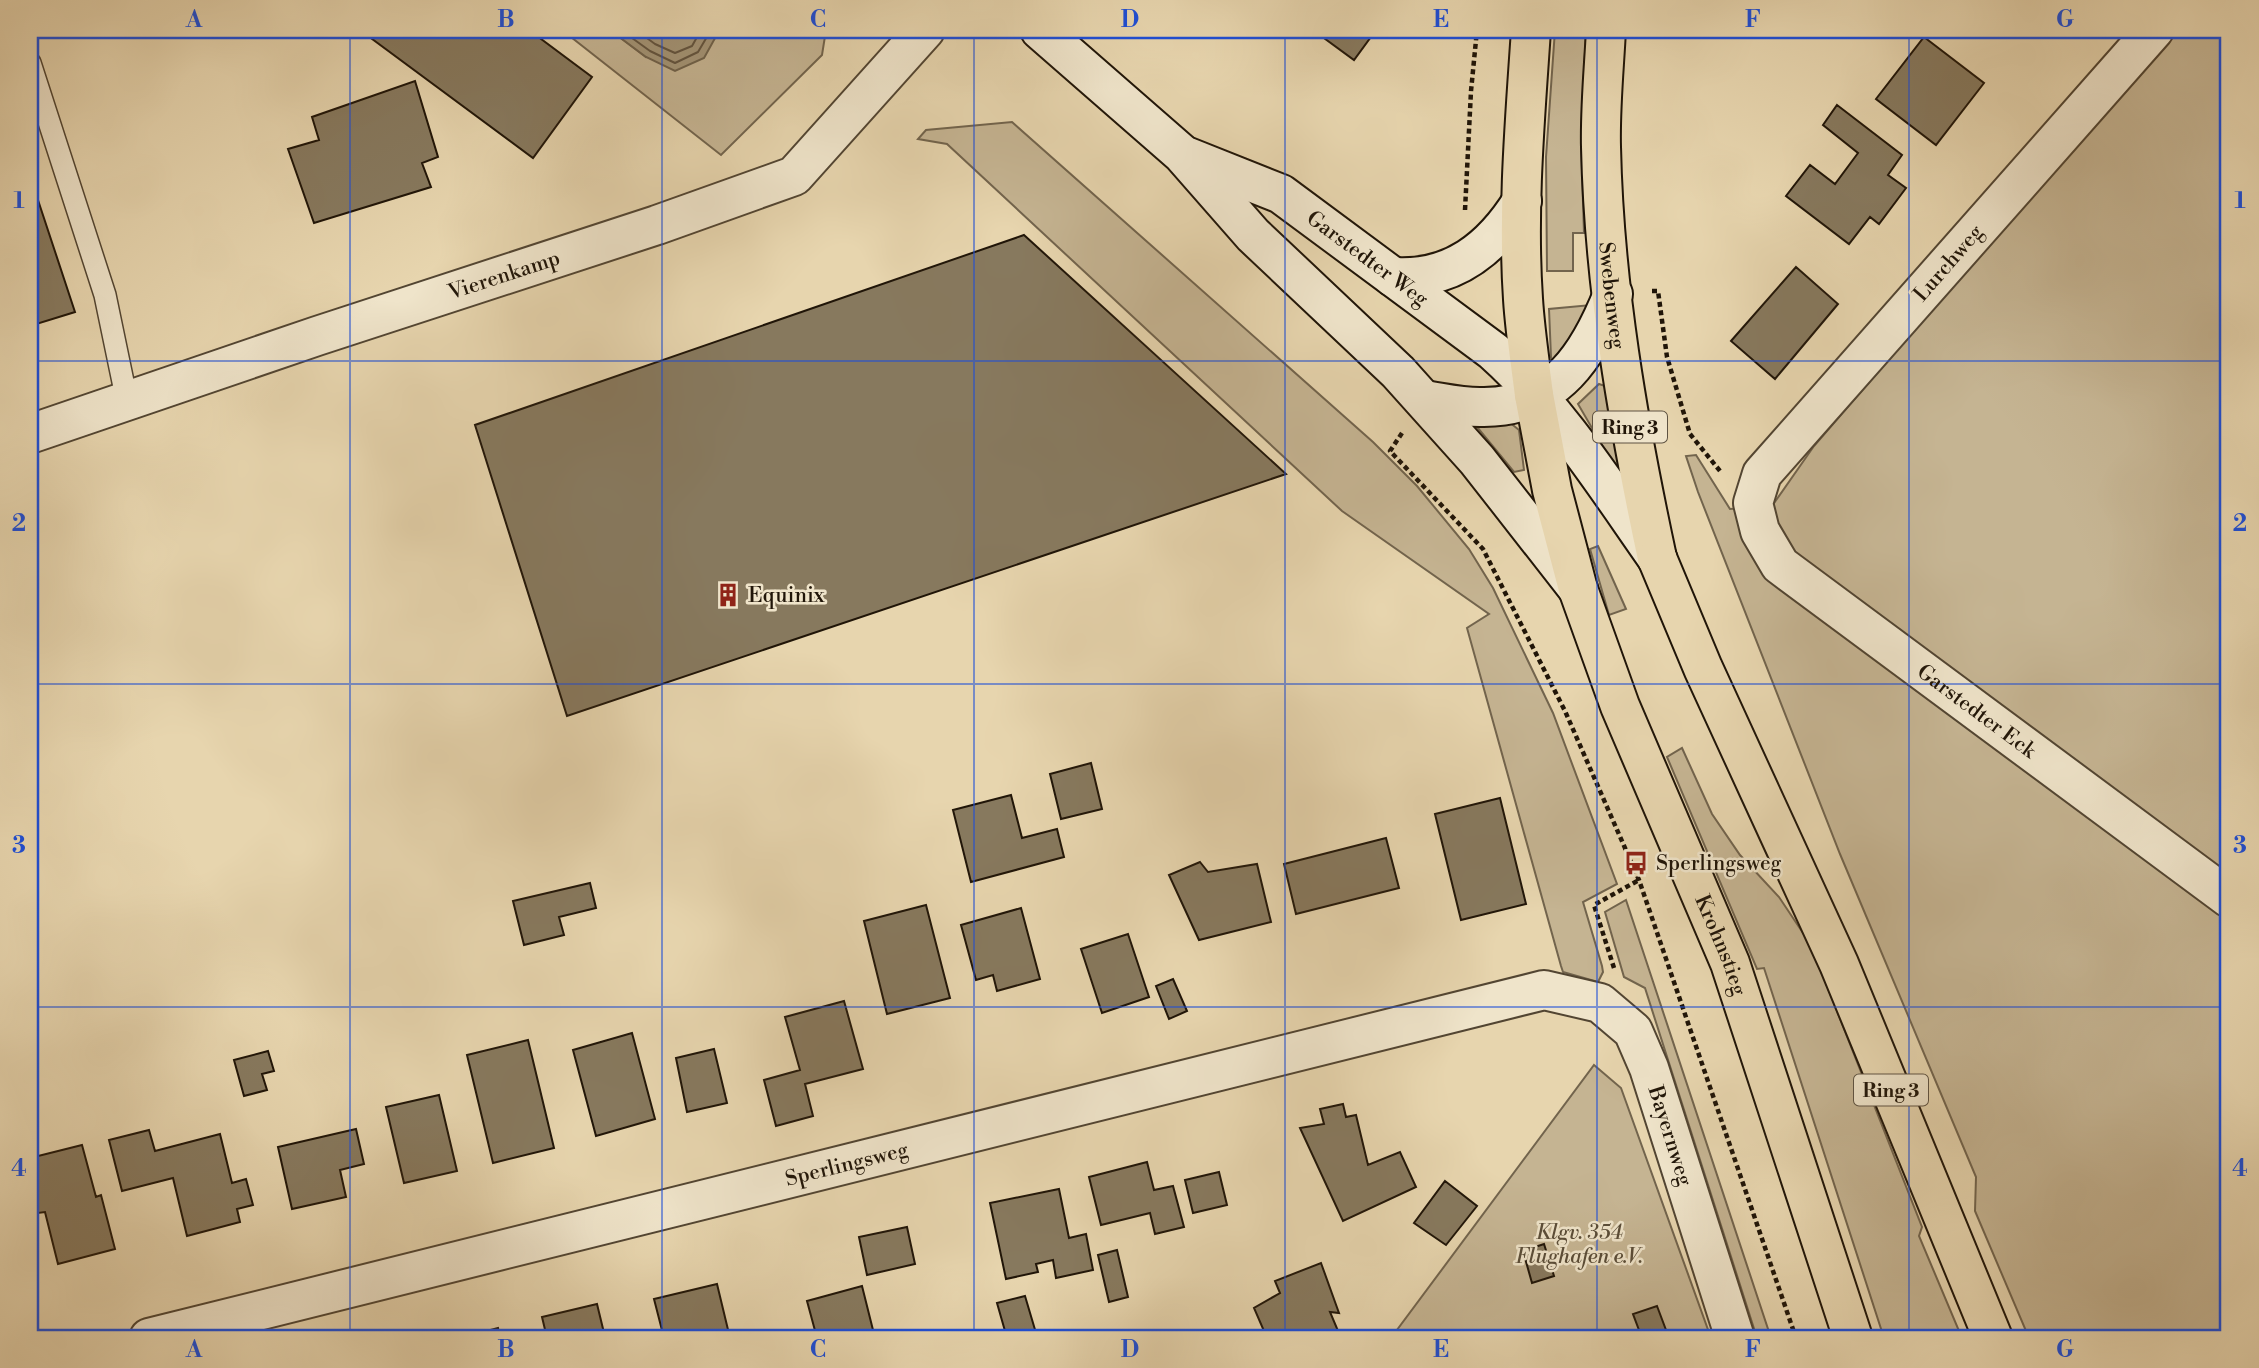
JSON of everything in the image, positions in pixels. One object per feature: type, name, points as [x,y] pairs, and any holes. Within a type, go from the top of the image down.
[{"type":"main road","points":[[1531,30],[1522,201],[1522,299],[1534,395]]},
{"type":"main road","name":"Swebenweg","points":[[1606,30],[1601,144],[1604,208],[1637,470],[1657,558]]},
{"type":"main road","name":"Krohnstieg","points":[[1534,395],[1558,517],[1578,589],[1620,706],[1730,963],[1853,1338]]},
{"type":"main road","name":"Ring 3","points":[[1657,558],[1703,668],[1839,964],[1993,1338]]},
{"type":"street","name":"Vierenkamp","points":[[30,435],[644,230],[794,176],[925,30]]},
{"type":"street","name":"Garstedter Weg","points":[[1040,30],[1182,154],[1253,235],[1356,330],[1424,400],[1500,489],[1578,589]]},
{"type":"street","name":"Lurchweg","points":[[1754,503],[1762,474],[2154,30]]},
{"type":"street","name":"Garstedter Weg","points":[[1182,154],[1281,194],[1493,351],[1524,382],[1585,457],[1657,558]]},
{"type":"street","points":[[1393,278],[1411,279],[1431,275],[1468,260],[1491,241],[1522,201]]},
{"type":"street","points":[[1424,400],[1484,407],[1512,404],[1534,395],[1563,378],[1574,368],[1593,341],[1613,294]]},
{"type":"street","name":"Garstedter Eck","points":[[1754,503],[1760,531],[1780,565],[2229,898]]},
{"type":"street","name":"Bayernweg","points":[[1544,990],[1600,1003],[1633,1031],[1648,1068],[1735,1338]]},
{"type":"street","name":"Sperlingsweg","points":[[149,1338],[1544,990]]},
{"type":"lane","points":[[30,64],[105,296],[127,401]]},
{"type":"path","points":[[1464,216],[1477,30]]},
{"type":"path","points":[[1658,291],[1667,357],[1690,434],[1737,490],[1754,503]]},
{"type":"path","points":[[1403,432],[1390,451],[1483,549],[1565,711],[1639,880],[1796,1338]]},
{"type":"path","points":[[1600,1003],[1618,981],[1594,905],[1639,880]]},
{"type":"green space","points":[[562,30],[610,30],[646,57],[718,30],[826,30],[822,55],[721,155]]},
{"type":"green space","points":[[1555,30],[1586,30],[1581,140],[1584,233],[1573,233],[1573,271],[1547,271],[1546,157]]},
{"type":"green space","points":[[2173,30],[2229,30],[2229,1338],[2029,1338],[1975,1211],[1976,1177],[1840,854],[1686,456],[1696,455],[1730,509],[1772,506],[1814,446]]},
{"type":"green space","points":[[1012,122],[1373,442],[1417,486],[1469,549],[1493,588],[1553,713],[1617,884],[1583,902],[1602,966],[1603,972],[1598,982],[1563,972],[1561,966],[1467,628],[1489,614],[1342,511],[947,144],[918,139],[926,130]]},
{"type":"green space","points":[[1591,305],[1591,310],[1553,363],[1549,309]]},
{"type":"green space","points":[[1599,384],[1608,387],[1624,462],[1614,466],[1578,404]]},
{"type":"green space","points":[[1482,416],[1503,417],[1519,430],[1524,470],[1514,472],[1477,427]]},
{"type":"green space","points":[[1598,546],[1626,609],[1609,615],[1590,549]]},
{"type":"green space","points":[[1682,748],[1712,814],[1740,855],[1779,897],[1811,945],[1922,1227],[1919,1236],[1962,1338],[1884,1338],[1764,968],[1757,969],[1667,757]]},
{"type":"green space","points":[[1626,900],[1771,1338],[1757,1338],[1645,988],[1624,977],[1605,912]]},
{"type":"green space","name":"Klgv. 354 Flughafen e.V.","points":[[1594,1065],[1621,1088],[1711,1338],[1391,1338]]},
{"type":"water","points":[[610,30],[719,31],[704,58],[675,71],[646,57]]},
{"type":"building","points":[[360,30],[529,30],[592,77],[533,158]]},
{"type":"building","points":[[1313,30],[1376,30],[1354,60]]},
{"type":"building","points":[[1924,37],[1984,83],[1936,145],[1876,99]]},
{"type":"building","points":[[415,81],[438,157],[422,163],[431,187],[314,223],[288,149],[319,140],[312,117]]},
{"type":"building","points":[[1837,105],[1902,155],[1888,175],[1906,188],[1879,224],[1870,217],[1849,244],[1786,196],[1810,165],[1835,184],[1858,153],[1823,125]]},
{"type":"building","points":[[35,191],[75,312],[30,326],[30,193]]},
{"type":"building","name":"Equinix","points":[[1024,235],[1286,474],[567,716],[475,425]]},
{"type":"building","points":[[1796,267],[1838,304],[1775,379],[1731,341]]},
{"type":"building","points":[[1091,763],[1102,809],[1061,819],[1050,774]]},
{"type":"building","points":[[1011,795],[1022,838],[1057,829],[1064,857],[971,882],[953,810]]},
{"type":"building","points":[[1500,798],[1526,904],[1461,920],[1435,814]]},
{"type":"building","points":[[1386,838],[1399,888],[1296,914],[1284,864]]},
{"type":"building","points":[[1200,862],[1208,872],[1257,864],[1271,922],[1199,940],[1169,875]]},
{"type":"building","points":[[590,883],[596,908],[559,917],[564,935],[524,945],[513,901]]},
{"type":"building","points":[[926,905],[950,998],[887,1014],[864,921]]},
{"type":"building","points":[[1021,908],[1040,979],[997,991],[993,975],[976,980],[961,925]]},
{"type":"building","points":[[1128,934],[1149,997],[1102,1013],[1081,949]]},
{"type":"building","points":[[1173,979],[1187,1011],[1169,1019],[1156,986]]},
{"type":"building","points":[[844,1001],[863,1069],[805,1084],[813,1116],[776,1126],[764,1080],[800,1070],[785,1017]]},
{"type":"building","points":[[632,1033],[655,1119],[596,1136],[573,1050]]},
{"type":"building","points":[[528,1040],[554,1148],[493,1163],[467,1055]]},
{"type":"building","points":[[714,1049],[727,1103],[687,1112],[676,1058]]},
{"type":"building","points":[[268,1051],[274,1071],[262,1074],[267,1090],[244,1096],[234,1060]]},
{"type":"building","points":[[439,1095],[457,1171],[404,1183],[386,1107]]},
{"type":"building","points":[[1343,1104],[1346,1117],[1356,1115],[1368,1165],[1400,1152],[1416,1187],[1343,1221],[1300,1128],[1324,1124],[1320,1109]]},
{"type":"building","points":[[356,1129],[364,1164],[340,1170],[346,1197],[292,1209],[278,1147]]},
{"type":"building","points":[[149,1130],[155,1151],[220,1134],[232,1183],[246,1179],[253,1205],[237,1209],[240,1222],[187,1236],[173,1178],[122,1191],[109,1140]]},
{"type":"building","points":[[82,1145],[96,1197],[101,1195],[115,1249],[58,1264],[45,1212],[38,1213],[30,1179],[30,1158]]},
{"type":"building","points":[[1147,1162],[1154,1190],[1173,1186],[1184,1227],[1155,1234],[1150,1213],[1101,1225],[1089,1177]]},
{"type":"building","points":[[1219,1172],[1227,1205],[1193,1213],[1185,1180]]},
{"type":"building","points":[[1445,1181],[1477,1206],[1446,1245],[1414,1223]]},
{"type":"building","points":[[1059,1189],[1069,1238],[1086,1234],[1093,1270],[1056,1278],[1053,1260],[1036,1264],[1038,1272],[1006,1279],[990,1203]]},
{"type":"building","points":[[907,1227],[915,1264],[867,1275],[859,1237]]},
{"type":"building","points":[[1544,1244],[1554,1276],[1532,1283],[1523,1251]]},
{"type":"building","points":[[1117,1250],[1128,1297],[1109,1302],[1098,1255]]},
{"type":"building","points":[[1321,1263],[1339,1313],[1330,1312],[1341,1338],[1267,1338],[1254,1308],[1280,1293],[1275,1281]]},
{"type":"building","points":[[717,1284],[730,1338],[664,1338],[654,1299]]},
{"type":"building","points":[[862,1286],[875,1338],[817,1338],[807,1301]]},
{"type":"building","points":[[1025,1296],[1036,1333],[1007,1338],[997,1303]]},
{"type":"building","points":[[597,1304],[605,1337],[622,1334],[623,1338],[547,1338],[542,1317]]},
{"type":"building","points":[[1657,1306],[1669,1338],[1642,1338],[1633,1314]]},
{"type":"building","points":[[498,1328],[500,1338],[460,1338]]},
{"type":"place","name":"Equinix","points":[[728,595]]},
{"type":"place","name":"Sperlingsweg","points":[[1636,863]]}]
